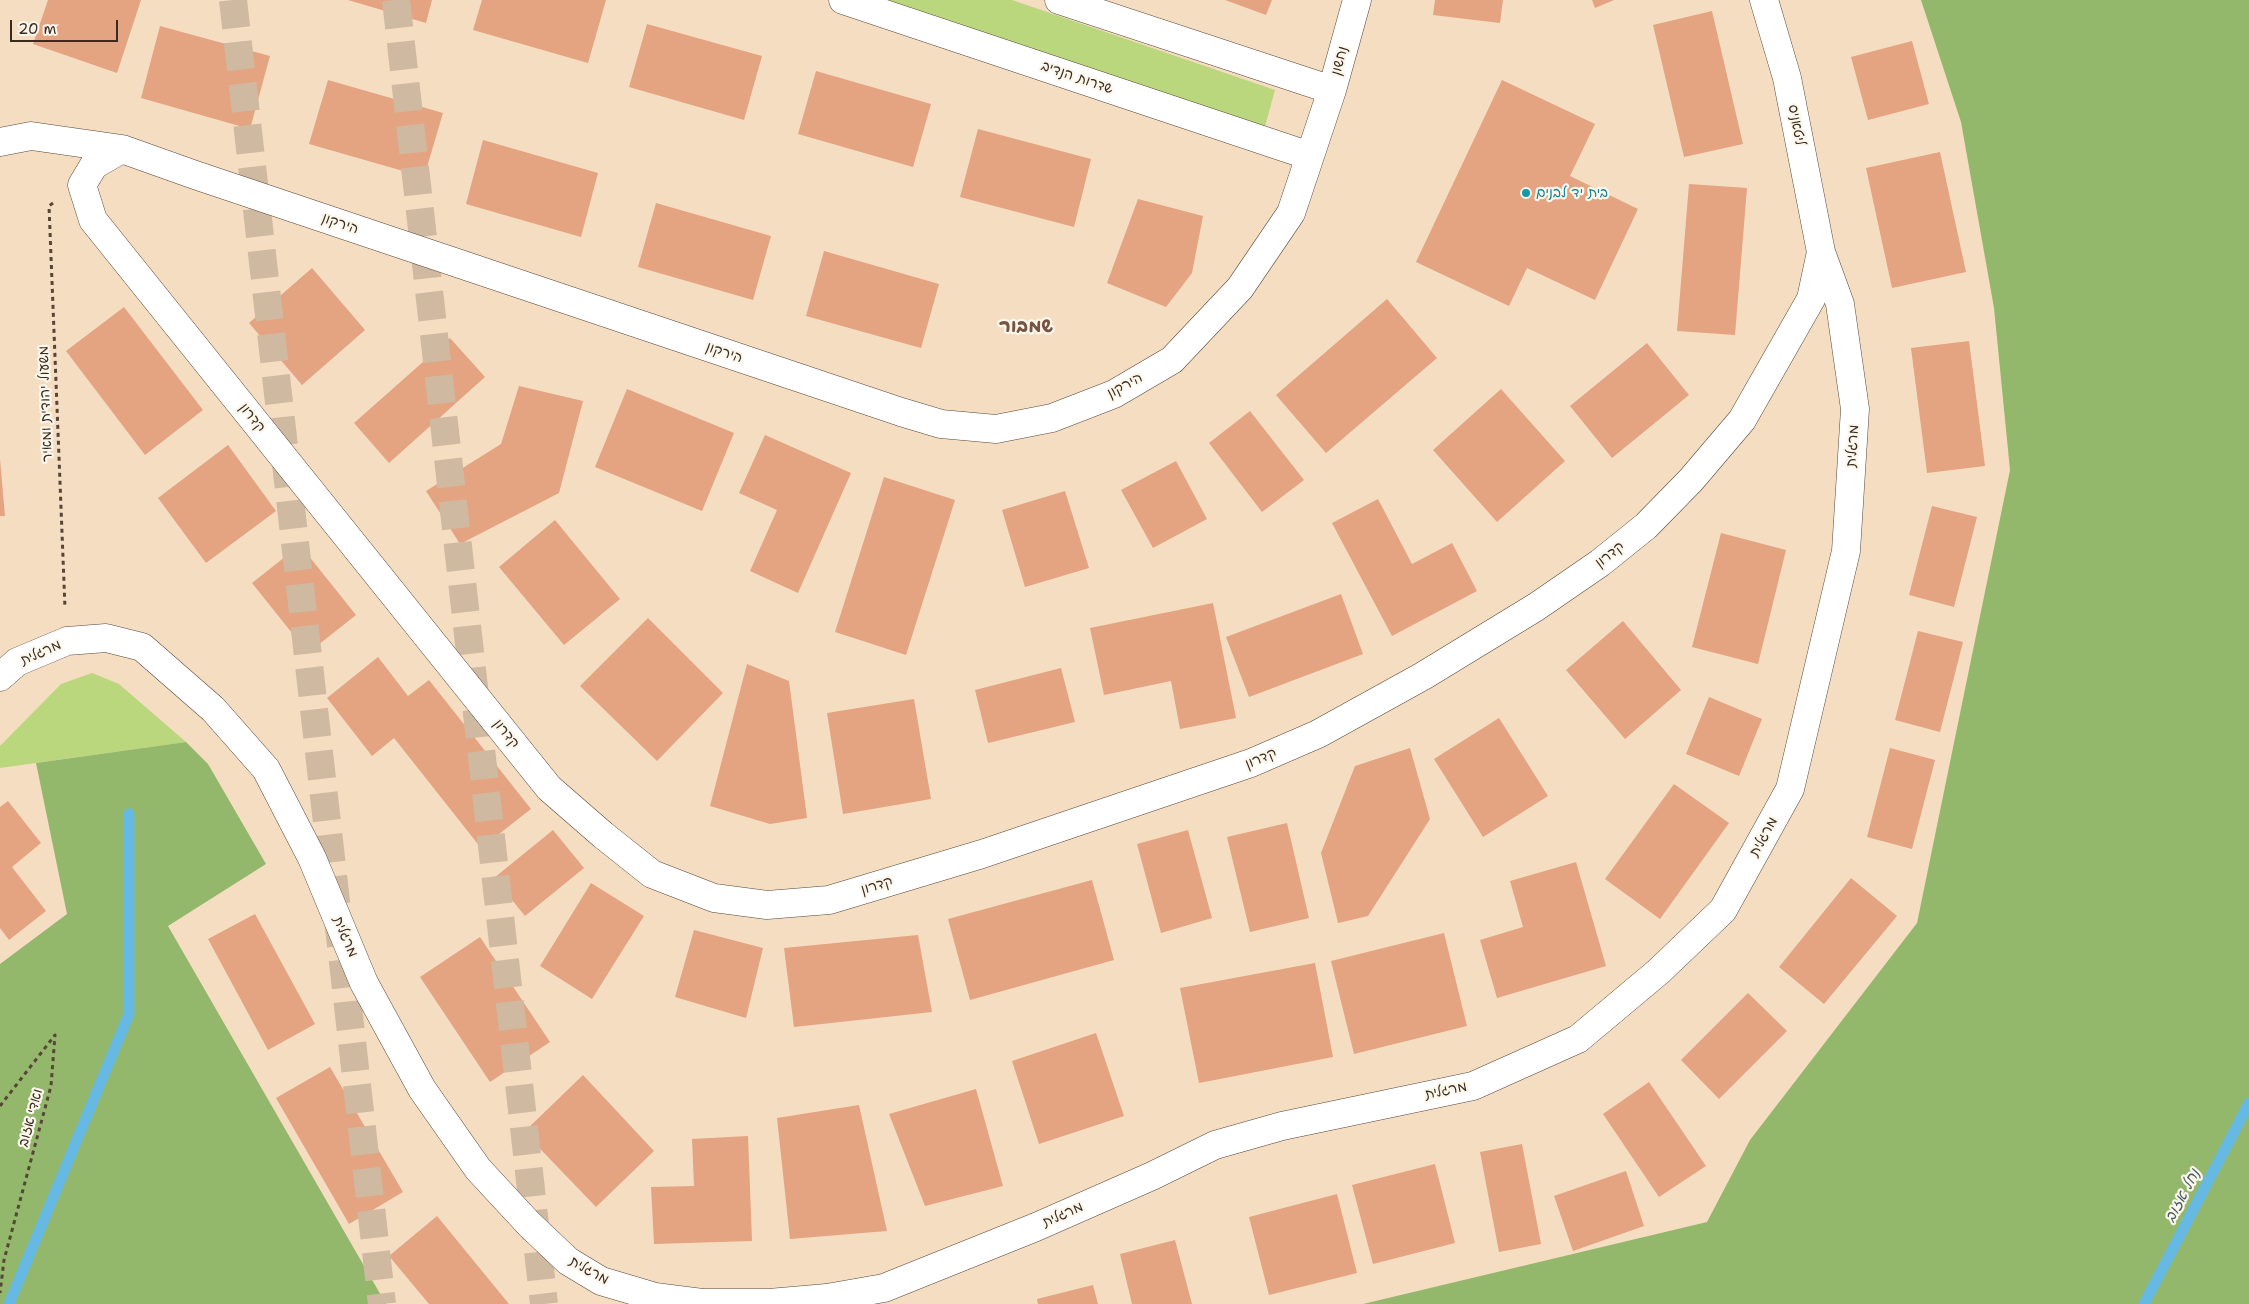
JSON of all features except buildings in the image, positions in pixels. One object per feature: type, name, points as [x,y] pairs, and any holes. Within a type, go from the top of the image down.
[{"type":"street","name":"שדרות הנדיב","points":[[843,0],[1310,156]]},
{"type":"street","points":[[1059,0],[1332,90]]},
{"type":"street","name":"נחשון","points":[[1322,123],[1357,0]]},
{"type":"street","name":"ליטאניס","points":[[1764,0],[1787,78],[1821,252]]},
{"type":"street","name":"הירקון","points":[[0,142],[31,136],[122,149],[901,412],[941,424],[996,429],[1052,418],[1105,398],[1172,360],[1240,288],[1291,213],[1322,123]]},
{"type":"street","points":[[82,184],[94,165],[122,149]]},
{"type":"street","name":"קדרון","points":[[82,184],[93,220],[549,788],[652,874],[714,898],[767,905],[829,900],[982,854],[1251,763],[1318,734],[1414,681],[1536,607],[1600,563],[1646,526],[1691,480],[1742,420],[1811,299],[1821,252]]},
{"type":"street","name":"מרגלית","points":[[0,677],[18,662],[67,641],[106,638],[142,647],[213,709],[266,769],[312,858],[364,983],[422,1088],[478,1169],[529,1224],[568,1261],[601,1281],[655,1297],[702,1303],[770,1303],[828,1298],[884,1288],[1036,1227],[1152,1176],[1215,1145],[1282,1126],[1473,1086],[1578,1039],[1658,972],[1723,910],[1790,789],[1846,551],[1855,409],[1840,304],[1821,252]]},
{"type":"path","name":"משעול יהודית ומאיר","points":[[67,641],[48,206],[82,184]]},
{"type":"path","name":"ואדי אזוב","points":[[0,1106],[54,1035],[52,1086],[4,1260],[0,1293]]},
{"type":"green space","points":[[882,0],[1012,0],[1275,90],[1264,130]]},
{"type":"green space","points":[[1921,0],[2249,0],[2249,1304],[1363,1304],[1707,1222],[1750,1140],[1917,923],[2010,470],[1994,308],[1961,122]]},
{"type":"green space","points":[[92,673],[119,684],[186,742],[0,768],[0,746],[61,684]]},
{"type":"green space","points":[[186,742],[208,764],[266,864],[168,926],[386,1304],[0,1304],[0,964],[67,914],[36,763]]},
{"type":"waterway","points":[[9,1304],[129,1014],[129,814]]},
{"type":"waterway","name":"נחל אזוב","points":[[2144,1304],[2249,1103]]},
{"type":"tunnel","points":[[233,0],[382,1304]]},
{"type":"tunnel","points":[[396,0],[544,1304]]},
{"type":"place","name":"בית יד לבנים","points":[[1526,193]]},
{"type":"district","name":"שמבור","points":[[1026,327]]}]
